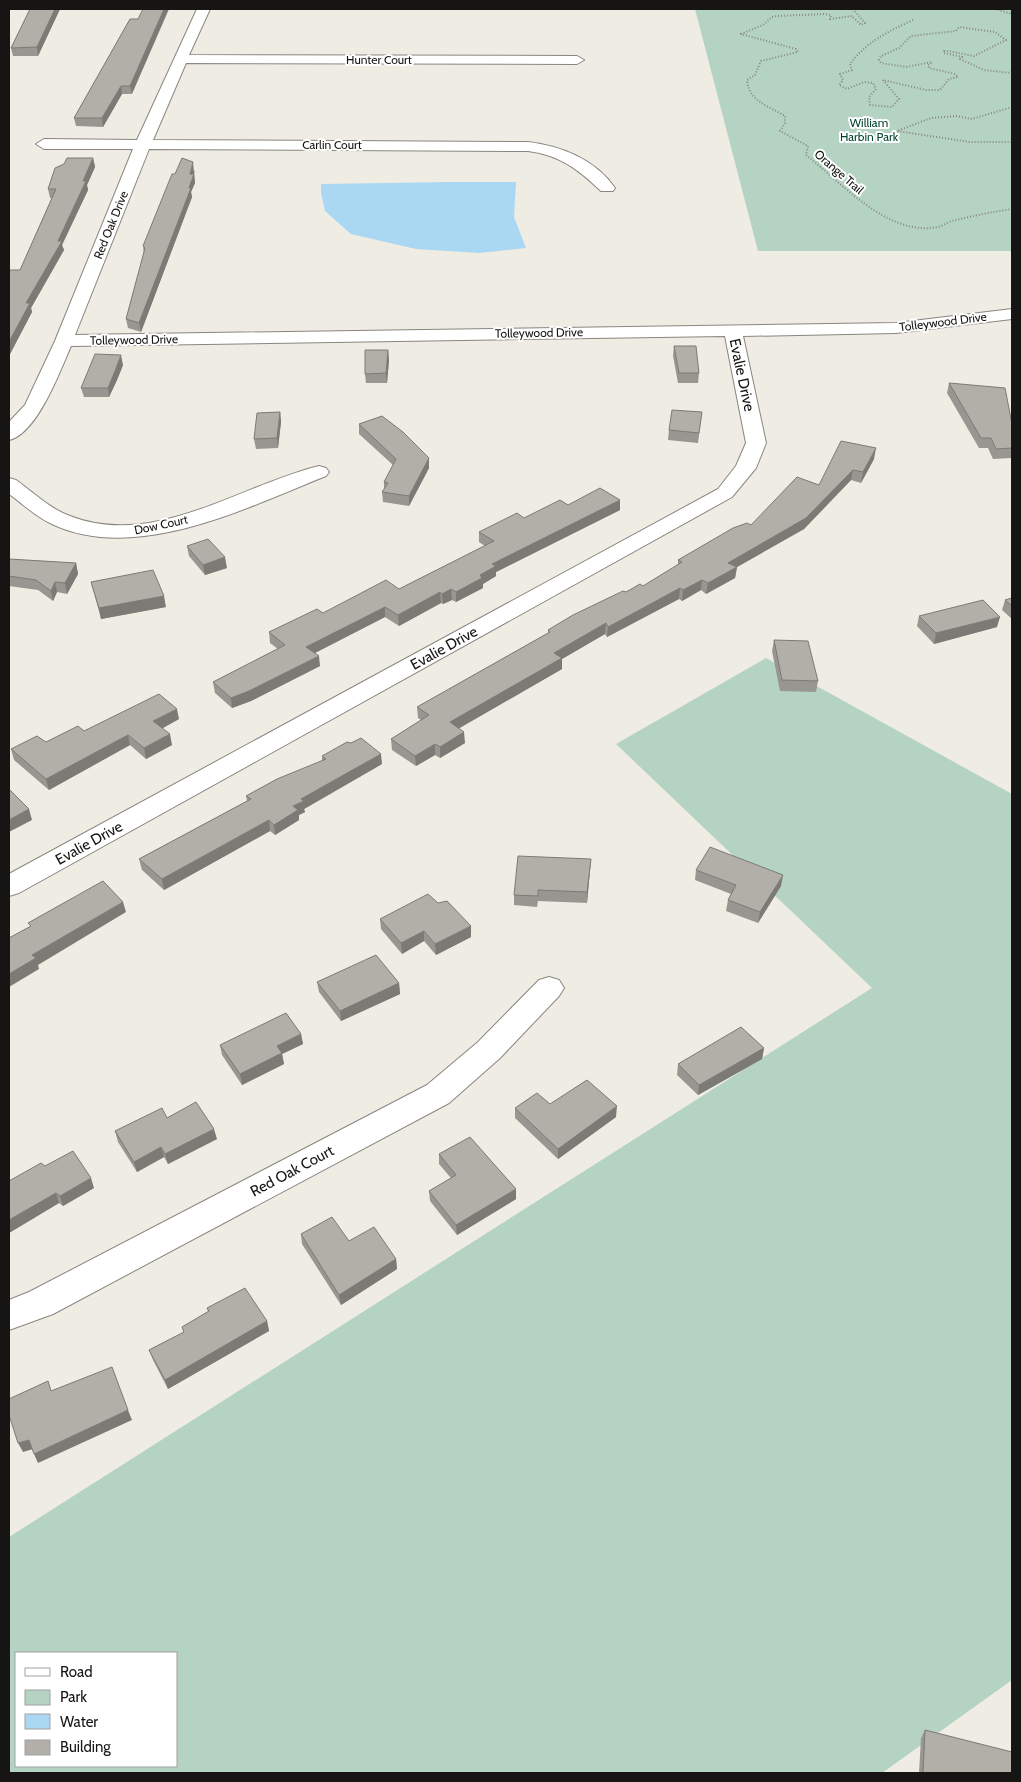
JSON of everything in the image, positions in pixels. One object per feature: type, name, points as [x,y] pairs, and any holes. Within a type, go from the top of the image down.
[{"type":"street","name":"Red Oak Drive","points":[[9,434],[34,407],[64,341],[143,144],[204,9]]},
{"type":"street","name":"Hunter Court","points":[[181,60],[577,60]]},
{"type":"street","name":"Carlin Court","points":[[44,144],[511,145],[544,147],[563,153],[578,161],[606,188]]},
{"type":"street","name":"Tolleywood Drive","points":[[64,341],[896,328],[1010,317]]},
{"type":"street","name":"Evalie Drive","points":[[9,886],[725,493],[746,468],[756,443],[733,330]]},
{"type":"street","name":"Dow Court","points":[[9,484],[62,521],[95,532],[139,532],[185,522],[319,472]]},
{"type":"street","name":"Red Oak Court","points":[[9,1315],[41,1303],[438,1094],[489,1050],[549,988]]},
{"type":"path","name":"Orange Trail","points":[[853,9],[865,24],[861,25],[852,16],[830,20],[831,15],[824,14],[777,16],[741,34],[796,49],[798,52],[788,52],[781,57],[759,62],[755,66],[755,75],[746,80],[747,90],[750,95],[760,103],[785,116],[785,123],[780,131],[808,146],[806,155],[837,179],[853,197],[896,223],[908,227],[939,227],[949,222],[990,212],[1012,209]]},
{"type":"path","points":[[995,9],[1012,14]]},
{"type":"path","points":[[912,20],[871,40],[857,52],[850,64],[852,70],[840,74],[842,80],[839,85],[846,88],[864,82],[873,83],[876,89],[869,97],[870,105],[886,108],[892,107],[900,99],[883,80],[896,81],[924,89],[940,90],[949,79],[958,77],[955,74],[929,68],[928,65],[932,62],[906,67],[881,63],[879,60],[881,56],[899,48],[911,36],[956,32],[959,27],[995,32],[1006,40],[998,47],[986,50],[976,56],[970,57],[952,51],[944,51],[944,53],[962,57],[960,59],[978,69],[1012,72]]},
{"type":"path","points":[[1012,107],[972,119],[956,116],[931,118],[897,131],[930,138],[970,142],[1012,142]]},
{"type":"green space","name":"William Harbin Park","points":[[695,9],[1012,9],[1012,251],[758,251]]},
{"type":"green space","points":[[766,658],[1012,794],[1012,1680],[882,1773],[9,1773],[9,1537],[872,988],[616,744]]},
{"type":"water","points":[[516,182],[514,217],[526,248],[479,253],[416,249],[351,234],[325,211],[321,193],[321,184]]},
{"type":"building","points":[[30,9],[55,9],[37,47],[11,48]]},
{"type":"building","points":[[143,9],[164,9],[130,86],[121,86],[102,118],[74,118],[130,19],[138,19]]},
{"type":"building","points":[[67,158],[93,158],[83,181],[86,181],[58,241],[62,241],[26,303],[30,303],[9,342],[9,270],[20,270],[56,189],[48,189],[55,168],[64,164]]},
{"type":"building","points":[[182,158],[193,162],[190,174],[194,174],[189,188],[191,188],[139,323],[126,319],[145,248],[143,246],[172,174],[175,174]]},
{"type":"building","points":[[674,346],[696,346],[699,373],[679,373]]},
{"type":"building","points":[[365,350],[388,350],[386,373],[365,374]]},
{"type":"building","points":[[95,354],[121,355],[108,388],[81,388]]},
{"type":"building","points":[[949,383],[1005,388],[1012,424],[1012,448],[996,449],[991,438],[981,438]]},
{"type":"building","points":[[672,410],[702,412],[699,433],[669,430]]},
{"type":"building","points":[[280,412],[277,438],[254,439],[257,413]]},
{"type":"building","points":[[382,416],[403,432],[429,458],[409,496],[382,492],[388,483],[384,482],[396,459],[359,424]]},
{"type":"building","points":[[841,441],[876,448],[863,472],[853,470],[806,518],[728,563],[737,567],[708,583],[702,580],[683,590],[680,588],[608,627],[606,623],[554,653],[562,658],[450,722],[464,732],[440,747],[435,744],[415,756],[391,739],[429,715],[417,707],[550,632],[548,630],[573,615],[623,591],[626,592],[640,584],[643,586],[682,562],[678,560],[733,528],[747,523],[751,525],[797,477],[819,485]]},
{"type":"building","points":[[600,488],[620,500],[492,564],[496,566],[480,575],[482,578],[456,592],[451,589],[442,594],[440,592],[398,615],[385,607],[306,647],[319,656],[231,698],[213,682],[285,645],[269,632],[317,609],[323,613],[386,580],[399,589],[494,541],[479,532],[517,513],[524,518],[560,500],[568,505]]},
{"type":"building","points":[[208,539],[225,557],[203,565],[187,546]]},
{"type":"building","points":[[9,559],[76,563],[65,583],[55,582],[51,591],[36,580],[9,576]]},
{"type":"building","points":[[153,570],[164,596],[99,608],[91,582]]},
{"type":"building","points":[[1012,598],[1012,606],[1005,600]]},
{"type":"building","points":[[983,600],[1000,617],[936,633],[919,616]]},
{"type":"building","points":[[774,640],[808,641],[818,681],[782,680]]},
{"type":"building","points":[[159,694],[177,709],[153,721],[170,734],[144,748],[128,735],[46,779],[11,749],[37,736],[46,742],[78,726],[84,731]]},
{"type":"building","points":[[361,738],[381,754],[301,799],[304,801],[293,806],[298,810],[274,825],[269,820],[162,879],[139,859],[251,799],[246,796],[277,779],[326,759],[322,756],[347,742],[351,743]]},
{"type":"building","points":[[9,789],[29,809],[9,820]]},
{"type":"building","points":[[710,847],[783,875],[760,912],[728,900],[736,885],[696,870]]},
{"type":"building","points":[[518,856],[591,859],[587,892],[538,890],[538,896],[514,895]]},
{"type":"building","points":[[103,881],[123,902],[32,955],[36,958],[9,974],[9,938],[31,926],[28,923]]},
{"type":"building","points":[[428,894],[438,903],[447,901],[471,926],[435,944],[424,931],[401,943],[380,919]]},
{"type":"building","points":[[376,955],[399,983],[340,1011],[317,982]]},
{"type":"building","points":[[286,1013],[301,1034],[277,1046],[282,1053],[240,1074],[220,1045]]},
{"type":"building","points":[[741,1027],[764,1048],[699,1085],[678,1064]]},
{"type":"building","points":[[587,1080],[617,1106],[558,1149],[515,1108],[537,1093],[550,1104]]},
{"type":"building","points":[[196,1102],[214,1129],[165,1154],[161,1147],[134,1162],[115,1131],[162,1108],[167,1118]]},
{"type":"building","points":[[470,1137],[516,1189],[456,1225],[429,1191],[456,1175],[439,1154]]},
{"type":"building","points":[[73,1151],[91,1178],[60,1196],[56,1193],[9,1220],[9,1181],[41,1163],[45,1166]]},
{"type":"building","points":[[332,1217],[349,1241],[374,1227],[396,1259],[339,1295],[301,1234]]},
{"type":"building","points":[[245,1288],[267,1321],[165,1380],[149,1350],[184,1332],[182,1327],[209,1311],[207,1308]]},
{"type":"building","points":[[112,1367],[128,1410],[34,1454],[29,1440],[18,1443],[9,1415],[9,1399],[48,1381],[51,1391]]},
{"type":"building","points":[[925,1730],[1012,1752],[1012,1773],[923,1773]]}]
